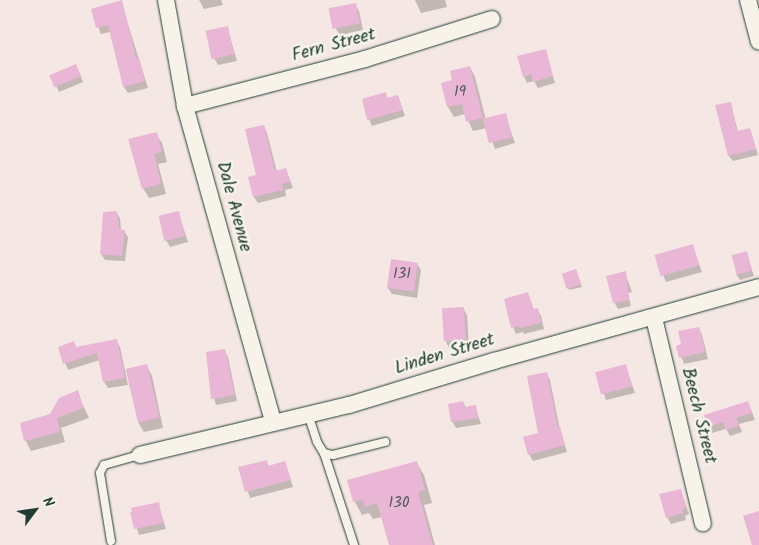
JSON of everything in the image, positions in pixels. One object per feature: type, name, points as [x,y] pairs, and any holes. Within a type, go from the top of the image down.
[{"type":"street","name":"Dale Avenue","points":[[166,0],[185,106],[273,422]]},
{"type":"street","points":[[748,0],[759,42]]},
{"type":"street","name":"Fern Street","points":[[185,106],[365,59],[492,19]]},
{"type":"street","name":"Linden Street","points":[[140,455],[349,405],[494,361],[654,318],[759,287]]},
{"type":"street","name":"Beech Street","points":[[654,318],[703,523]]},
{"type":"lane","points":[[308,414],[317,442],[324,453],[354,545]]},
{"type":"lane","points":[[324,453],[333,455],[385,442]]},
{"type":"lane","points":[[111,541],[100,473],[104,466],[140,455]]},
{"type":"building","points":[[122,0],[136,58],[139,57],[145,81],[123,87],[108,25],[96,28],[91,9]]},
{"type":"building","points":[[356,3],[360,24],[333,29],[329,8]]},
{"type":"building","points":[[228,26],[234,54],[212,59],[206,31]]},
{"type":"building","points":[[546,49],[553,76],[533,82],[531,74],[523,77],[517,56]]},
{"type":"building","points":[[76,64],[81,76],[54,87],[49,75]]},
{"type":"building","points":[[470,66],[483,118],[466,122],[462,104],[447,107],[441,83],[452,80],[450,71]]},
{"type":"building","points":[[386,92],[387,98],[398,95],[403,110],[367,120],[362,99]]},
{"type":"building","points":[[731,102],[737,131],[750,128],[756,149],[728,156],[715,105]]},
{"type":"building","points":[[506,113],[512,137],[489,143],[483,119]]},
{"type":"building","points":[[264,125],[275,171],[286,168],[290,182],[282,184],[283,190],[253,197],[248,177],[256,175],[245,129]]},
{"type":"building","points":[[157,132],[162,152],[154,154],[161,184],[142,189],[128,139]]},
{"type":"building","points":[[117,211],[119,229],[125,230],[122,256],[100,254],[103,212]]},
{"type":"building","points":[[179,211],[185,236],[164,241],[159,216]]},
{"type":"building","points":[[693,244],[699,265],[661,276],[655,255]]},
{"type":"building","points":[[747,251],[752,270],[737,274],[732,255]]},
{"type":"building","points":[[391,259],[418,263],[414,291],[387,288]]},
{"type":"building","points":[[576,269],[581,284],[567,289],[562,274]]},
{"type":"building","points":[[626,271],[629,300],[613,303],[606,276]]},
{"type":"building","points":[[528,292],[533,309],[538,308],[541,323],[511,328],[504,299]]},
{"type":"building","points":[[464,307],[466,340],[444,341],[442,308]]},
{"type":"building","points":[[699,327],[705,352],[679,358],[676,346],[681,344],[678,331]]},
{"type":"building","points":[[117,339],[125,378],[103,382],[97,353],[63,364],[58,347],[74,341],[76,347]]},
{"type":"building","points":[[225,349],[235,395],[211,399],[206,352]]},
{"type":"building","points":[[147,364],[159,418],[138,423],[126,369]]},
{"type":"building","points":[[626,364],[632,386],[601,394],[595,372]]},
{"type":"building","points":[[547,372],[558,428],[560,427],[565,445],[528,455],[523,437],[538,433],[527,376]]},
{"type":"building","points":[[78,390],[84,408],[57,418],[60,432],[24,441],[20,423],[50,414],[59,398]]},
{"type":"building","points":[[463,401],[464,407],[476,405],[478,418],[451,422],[448,404]]},
{"type":"building","points":[[748,401],[752,413],[736,418],[739,426],[726,430],[723,422],[708,427],[704,415]]},
{"type":"building","points":[[267,460],[268,466],[285,461],[291,480],[245,492],[238,467]]},
{"type":"building","points":[[417,461],[425,490],[418,492],[433,545],[389,545],[377,503],[365,507],[363,500],[353,502],[347,480]]},
{"type":"building","points":[[681,489],[686,508],[682,509],[683,513],[666,518],[659,494]]},
{"type":"building","points":[[159,502],[163,523],[134,529],[130,512],[132,512],[131,508]]},
{"type":"building","points":[[759,511],[759,545],[752,545],[743,516]]}]
